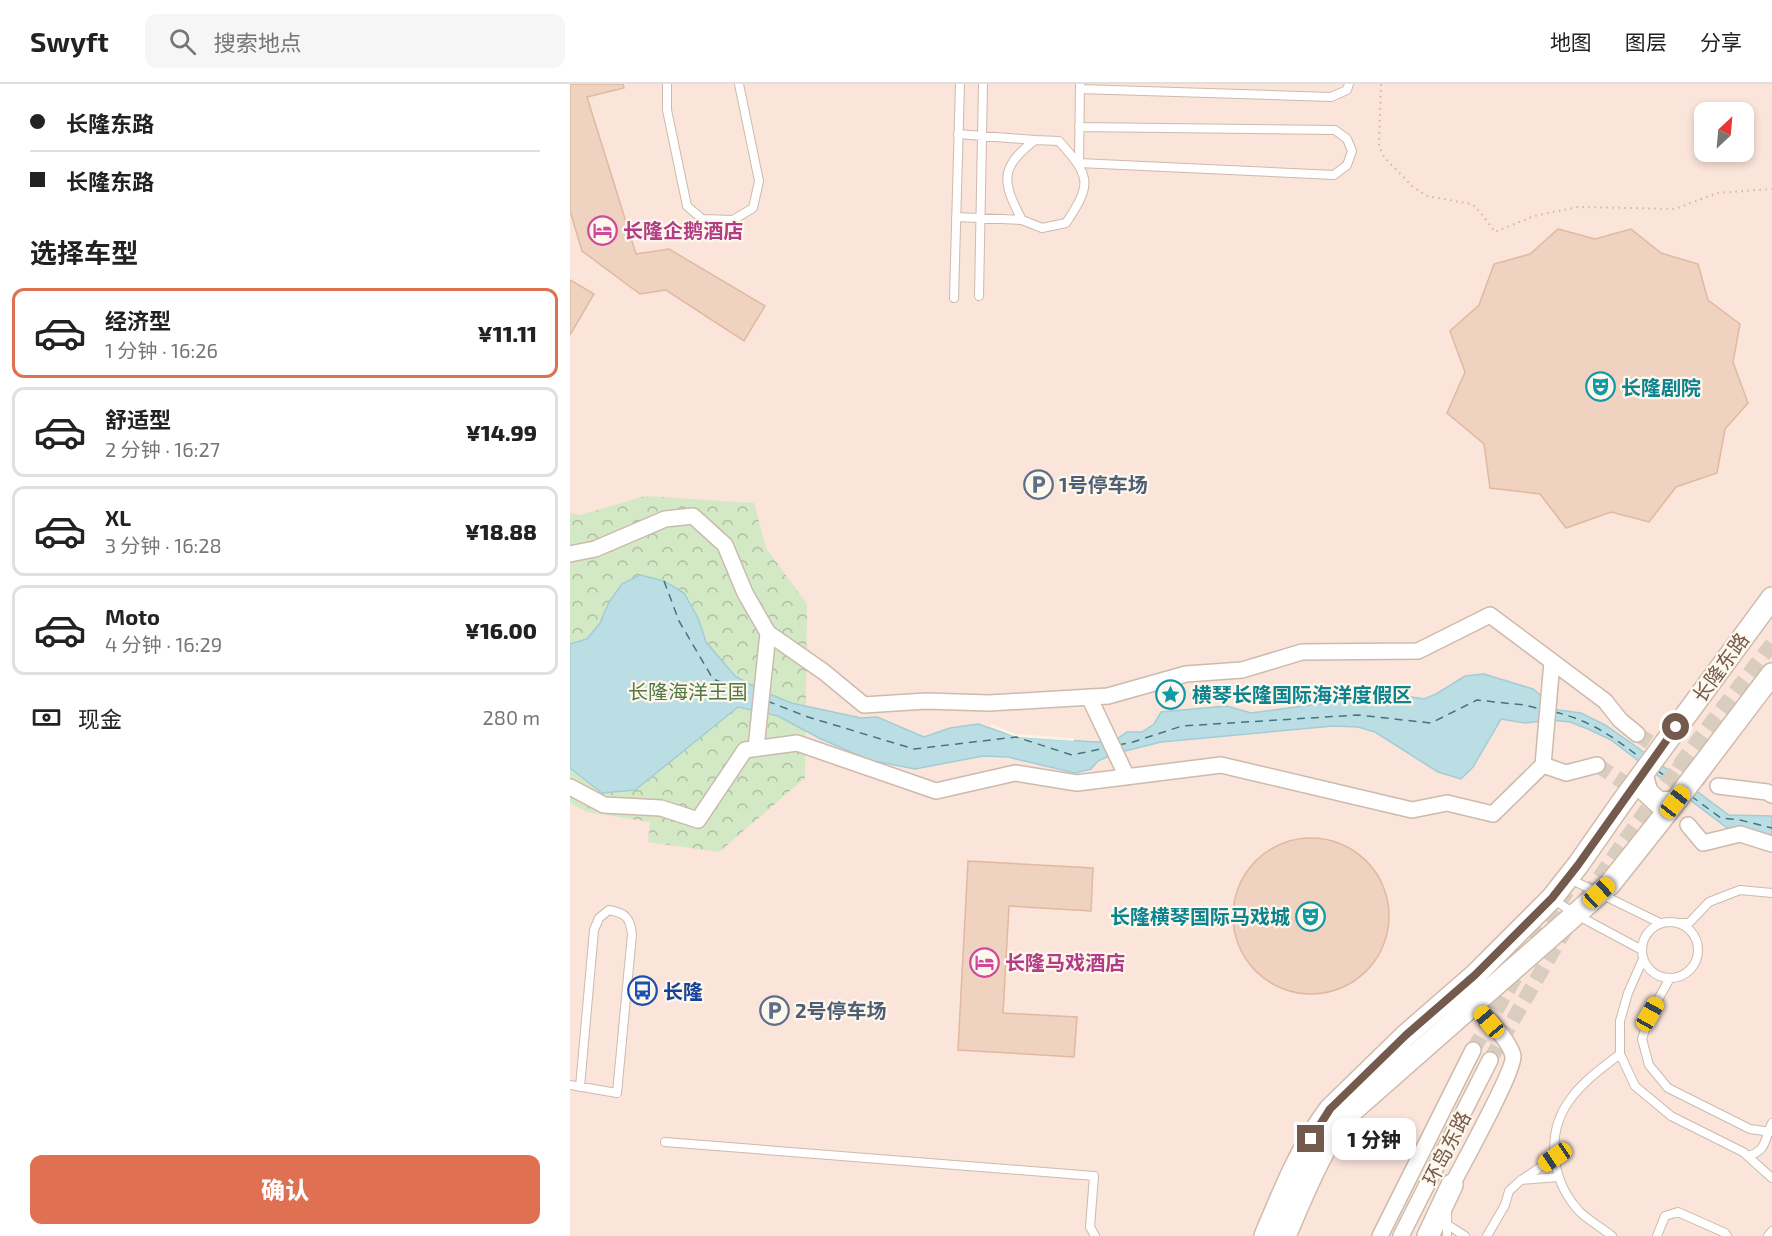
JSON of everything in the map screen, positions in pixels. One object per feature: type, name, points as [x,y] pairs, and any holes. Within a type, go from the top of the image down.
[{"type":"main road","name":"长隆东路","points":[[1285,1236],[1304,1192],[1344,1118],[1467,997],[1552,898],[1772,598]]},
{"type":"main road","name":"长隆东路","points":[[1265,1236],[1286,1187],[1319,1123],[1330,1109],[1406,1035],[1531,955],[1610,884],[1772,674]]},
{"type":"main road","points":[[1642,775],[1647,792],[1659,803],[1675,802]]},
{"type":"main road","points":[[1428,1236],[1452,1185]]},
{"type":"street","points":[[570,554],[595,549],[665,519],[693,516],[725,545],[745,593],[768,633],[824,672],[864,705],[926,701],[989,703],[1108,696],[1186,674],[1242,670],[1302,652],[1418,651],[1490,615],[1605,702],[1620,720],[1637,734]]},
{"type":"street","points":[[756,748],[768,633]]},
{"type":"street","points":[[570,787],[604,805],[661,808],[698,820],[745,750],[797,743],[936,791],[1015,773],[1077,783],[1221,765],[1412,810],[1447,803],[1493,814],[1543,765],[1552,662]]},
{"type":"street","points":[[1089,697],[1127,777]]},
{"type":"street","points":[[1543,765],[1566,773],[1597,765]]},
{"type":"street","points":[[1718,786],[1767,792],[1772,795]]},
{"type":"street","points":[[1688,825],[1703,843],[1740,834],[1772,844]]},
{"type":"street","points":[[1452,1185],[1512,1065],[1513,1057],[1510,1049],[1467,997]]},
{"type":"street","name":"环岛东路","points":[[1380,1236],[1473,1050]]},
{"type":"street","name":"环岛东路","points":[[1401,1236],[1490,1060]]},
{"type":"lane","points":[[667,84],[667,110],[687,206],[702,219],[733,220],[753,208],[759,181],[739,84]]},
{"type":"lane","points":[[954,298],[960,84]]},
{"type":"lane","points":[[979,296],[983,84]]},
{"type":"lane","points":[[1079,163],[1080,86],[1331,97],[1347,90],[1349,84]]},
{"type":"lane","points":[[1079,127],[1335,130],[1347,139],[1352,151],[1347,165],[1334,175],[1079,163]]},
{"type":"lane","points":[[956,217],[1022,220],[1042,228],[1066,223],[1080,203],[1085,177],[1079,163],[1059,141],[958,134]]},
{"type":"lane","points":[[1022,220],[1010,196],[1007,174],[1017,154],[1035,140]]},
{"type":"lane","points":[[1568,878],[1660,923],[1689,923],[1709,902],[1740,890],[1772,893]]},
{"type":"lane","points":[[1552,898],[1642,955],[1647,967],[1654,973],[1670,978],[1688,971],[1698,954],[1694,935],[1679,923]]},
{"type":"lane","points":[[570,1085],[580,1087],[617,1093],[632,934],[631,920],[622,912],[609,910],[599,918],[594,930],[580,1087]]},
{"type":"lane","points":[[1660,923],[1646,934],[1642,955],[1620,1021],[1620,1054],[1635,1086],[1671,1116],[1710,1134],[1748,1156],[1772,1178]]},
{"type":"lane","points":[[1670,978],[1650,1014],[1642,1039],[1649,1065],[1668,1088],[1750,1129],[1770,1132]]},
{"type":"lane","points":[[1612,1236],[1580,1211],[1558,1177],[1553,1149],[1558,1121],[1572,1097],[1595,1073],[1620,1054]]},
{"type":"lane","points":[[1748,1156],[1758,1153],[1766,1142],[1772,1123]]},
{"type":"lane","points":[[664,1142],[1094,1176],[1090,1227],[1095,1236]]},
{"type":"lane","points":[[1487,1236],[1505,1205],[1509,1191],[1520,1180],[1555,1157]]},
{"type":"lane","points":[[1520,1180],[1558,1177]]},
{"type":"lane","points":[[1447,1236],[1447,1204],[1452,1185]]},
{"type":"lane","points":[[1657,1236],[1665,1216],[1678,1212],[1725,1233],[1727,1236]]},
{"type":"lane","points":[[1448,1226],[1465,1236]]},
{"type":"lane","points":[[1768,1236],[1772,1231]]},
{"type":"path","points":[[1381,84],[1379,146],[1384,157],[1413,187],[1427,196],[1472,204],[1495,232],[1534,216],[1578,207],[1675,209],[1718,192],[1772,189]]},
{"type":"shaded area","name":"横琴长隆国际海洋度假区","points":[[570,84],[1772,84],[1772,1236],[570,1236]]},
{"type":"green space","name":"长隆海洋王国","points":[[645,496],[754,503],[766,548],[807,604],[805,778],[719,852],[648,842],[650,822],[587,812],[570,803],[570,513],[580,515]]},
{"type":"water","points":[[640,575],[664,581],[684,593],[698,618],[706,642],[735,676],[791,703],[861,718],[877,717],[924,737],[950,728],[978,724],[1016,737],[1114,741],[1127,732],[1142,732],[1154,724],[1161,712],[1227,706],[1251,713],[1354,699],[1369,690],[1424,699],[1465,676],[1484,674],[1533,689],[1558,710],[1581,713],[1605,725],[1729,815],[1772,816],[1772,837],[1746,828],[1731,831],[1611,740],[1570,722],[1551,720],[1525,723],[1501,719],[1473,767],[1461,779],[1438,772],[1375,732],[1358,727],[1333,726],[1161,742],[1113,754],[1098,761],[1091,769],[1075,773],[1008,757],[983,756],[915,769],[869,760],[819,738],[778,716],[738,707],[635,790],[602,793],[570,768],[570,644],[587,639],[600,623],[609,602],[622,584]]},
{"type":"pier","points":[[991,724],[1016,734],[1074,738],[1074,741],[1016,737],[991,727]]},
{"type":"building","name":"长隆企鹅酒店","points":[[570,84],[623,84],[624,88],[587,97],[636,254],[669,249],[765,306],[744,341],[666,290],[640,294],[582,251],[570,211]]},
{"type":"building","name":"长隆剧院","points":[[1558,229],[1595,239],[1631,229],[1661,253],[1698,264],[1708,300],[1740,324],[1733,362],[1748,403],[1725,429],[1717,473],[1676,487],[1649,522],[1611,512],[1566,528],[1540,494],[1490,488],[1484,444],[1447,413],[1465,372],[1450,331],[1479,305],[1494,264],[1530,254]]},
{"type":"building","points":[[570,280],[594,294],[570,335]]},
{"type":"building","name":"长隆横琴国际马戏城","points":[[1311,838],[1341,844],[1366,861],[1383,886],[1389,916],[1383,946],[1366,971],[1341,988],[1311,994],[1281,988],[1256,971],[1239,946],[1233,916],[1239,886],[1256,861],[1281,844]]},
{"type":"building","name":"长隆马戏酒店","points":[[968,861],[1093,868],[1091,911],[1009,906],[1003,1013],[1077,1017],[1074,1057],[958,1050]]},
{"type":"ferry route","points":[[664,581],[679,621],[713,679],[755,696]]},
{"type":"ferry route","points":[[1118,745],[1182,726],[1358,715],[1431,723],[1477,700],[1541,709]]},
{"type":"ferry route","points":[[767,701],[808,717],[914,749],[1016,737],[1072,755],[1105,748]]},
{"type":"ferry route","points":[[1555,712],[1601,730],[1642,759]]},
{"type":"ferry route","points":[[1658,771],[1676,784]]},
{"type":"ferry route","points":[[1691,796],[1721,818],[1772,828]]},
{"type":"tunnel","points":[[1587,897],[1653,801],[1772,644]]},
{"type":"tunnel","points":[[1637,734],[1718,786]]},
{"type":"tunnel","points":[[1597,765],[1640,793]]},
{"type":"tunnel","points":[[1536,942],[1567,891]]},
{"type":"tunnel","points":[[1490,1060],[1565,930]]},
{"type":"tunnel","points":[[1473,1050],[1519,971]]},
{"type":"place","name":"长隆企鹅酒店","points":[[602,230]]},
{"type":"place","name":"长隆剧院","points":[[1600,387]]},
{"type":"place","name":"1号停车场","points":[[1038,484]]},
{"type":"place","name":"横琴长隆国际海洋度假区","points":[[1171,694]]},
{"type":"place","name":"长隆横琴国际马戏城","points":[[1311,916]]},
{"type":"place","name":"长隆马戏酒店","points":[[984,962]]},
{"type":"place","name":"长隆","points":[[642,991]]},
{"type":"place","name":"2号停车场","points":[[774,1010]]},
{"type":"route","points":[[1311,1139],[1319,1123],[1330,1109],[1406,1035],[1475,975],[1552,898],[1676,727]]}]
